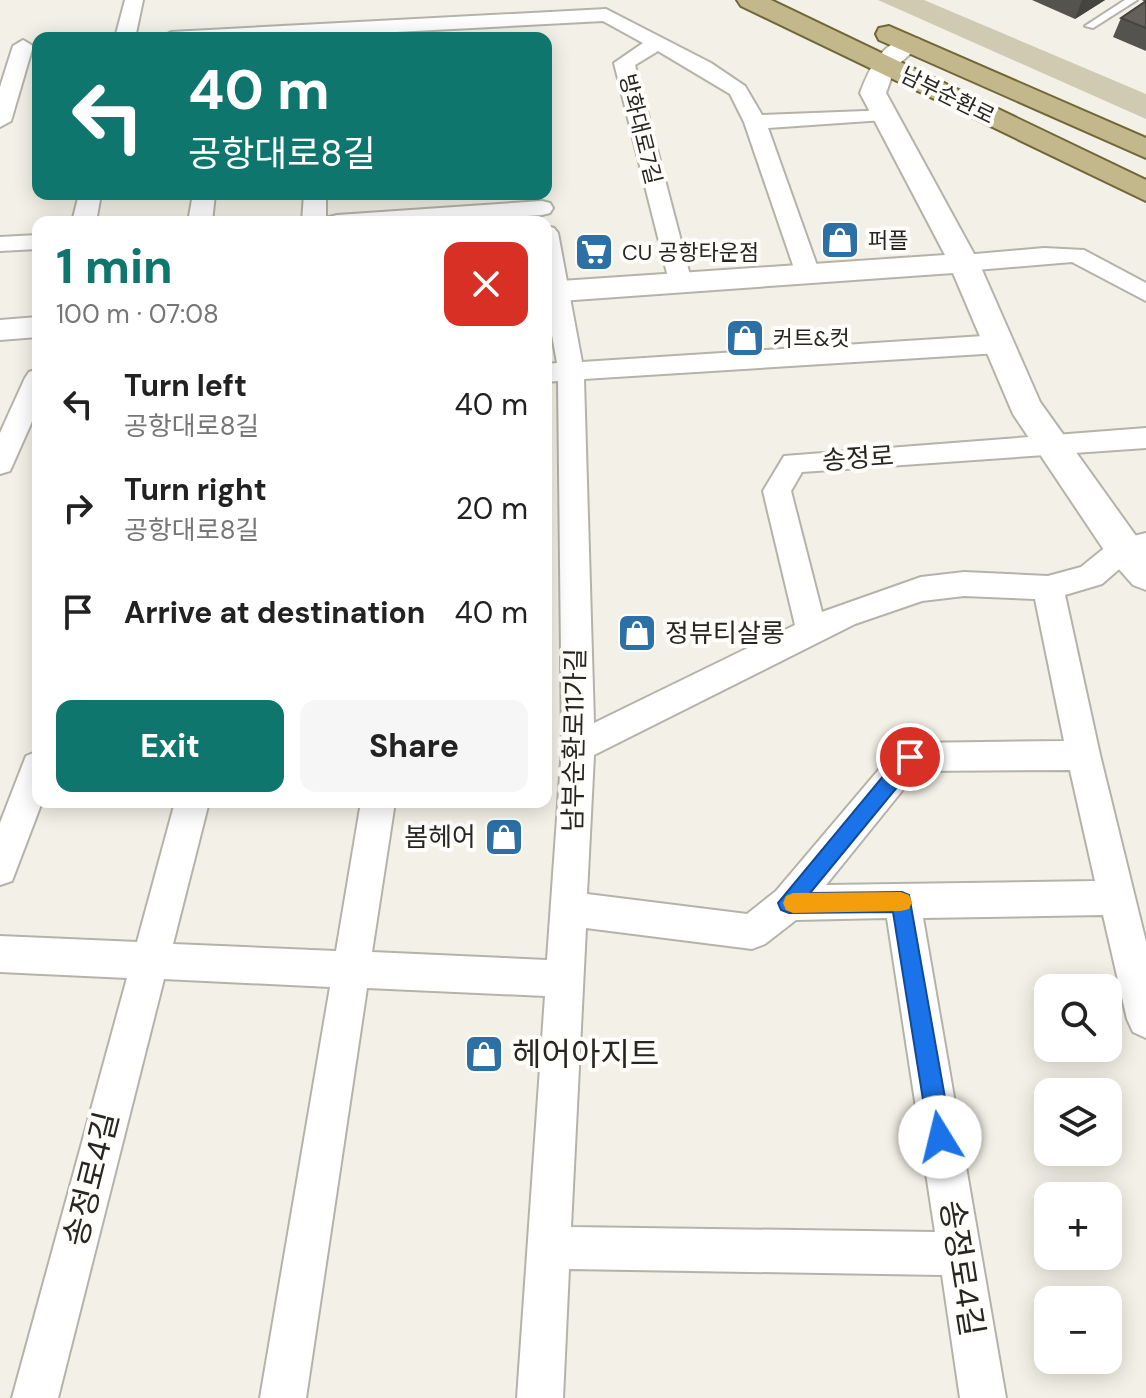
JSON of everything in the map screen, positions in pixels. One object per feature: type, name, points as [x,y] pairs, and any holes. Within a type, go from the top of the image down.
[{"type":"main road","name":"남부순환로","points":[[750,0],[1146,192]]},
{"type":"main road","name":"남부순환로","points":[[870,25],[1146,149]]},
{"type":"street","points":[[126,32],[134,0]]},
{"type":"street","points":[[388,32],[422,31],[516,19],[606,15],[658,42]]},
{"type":"street","name":"방화대로7길","points":[[680,283],[624,63],[658,42],[738,90],[755,122],[808,274]]},
{"type":"street","points":[[910,44],[884,63],[873,93],[964,263],[1025,406],[1051,444],[1135,546],[1146,575]]},
{"type":"street","points":[[0,47],[31,46],[0,121]]},
{"type":"street","points":[[755,122],[884,114]]},
{"type":"street","points":[[370,216],[430,205],[543,214]]},
{"type":"street","points":[[0,244],[32,242]]},
{"type":"street","points":[[552,292],[1076,255],[1146,293]]},
{"type":"street","name":"남부순환로11가길","points":[[540,1398],[578,747],[552,312]]},
{"type":"street","points":[[0,330],[32,327]]},
{"type":"street","points":[[558,373],[999,344]]},
{"type":"street","points":[[0,464],[18,431],[32,394]]},
{"type":"street","name":"송정로","points":[[812,631],[777,491],[794,463],[1146,438]]},
{"type":"street","points":[[578,747],[844,615],[921,589],[964,584],[1048,588],[1091,576],[1135,546]]},
{"type":"street","points":[[1048,588],[1083,755],[1127,906],[1146,1019]]},
{"type":"street","points":[[568,909],[752,932],[789,903],[910,757],[1083,755]]},
{"type":"street","points":[[0,869],[32,782]]},
{"type":"street","name":"송정로4길","points":[[35,1398],[147,960],[190,808]]},
{"type":"street","points":[[283,1398],[377,808]]},
{"type":"street","name":"송정로4길","points":[[902,902],[983,1398]]},
{"type":"street","points":[[789,903],[1127,906]]},
{"type":"street","points":[[0,954],[564,979]]},
{"type":"street","points":[[549,1248],[959,1254]]},
{"type":"lane","points":[[1090,26],[1132,0]]},
{"type":"shaded area","points":[[878,0],[924,0],[1146,94],[1146,119]]},
{"type":"building","points":[[1146,1],[1146,28],[1121,18]]},
{"type":"slow traffic","points":[[793,903],[901,902]]},
{"type":"place","name":"퍼플","points":[[840,240]]},
{"type":"place","name":"CU 공항타운점","points":[[594,252]]},
{"type":"place","name":"커트&컷","points":[[745,338]]},
{"type":"place","name":"정뷰티살롱","points":[[637,633]]},
{"type":"place","name":"봄헤어","points":[[504,837]]},
{"type":"place","name":"헤어아지트","points":[[484,1054]]},
{"type":"route","points":[[910,757],[789,903],[902,902],[940,1137]]}]
